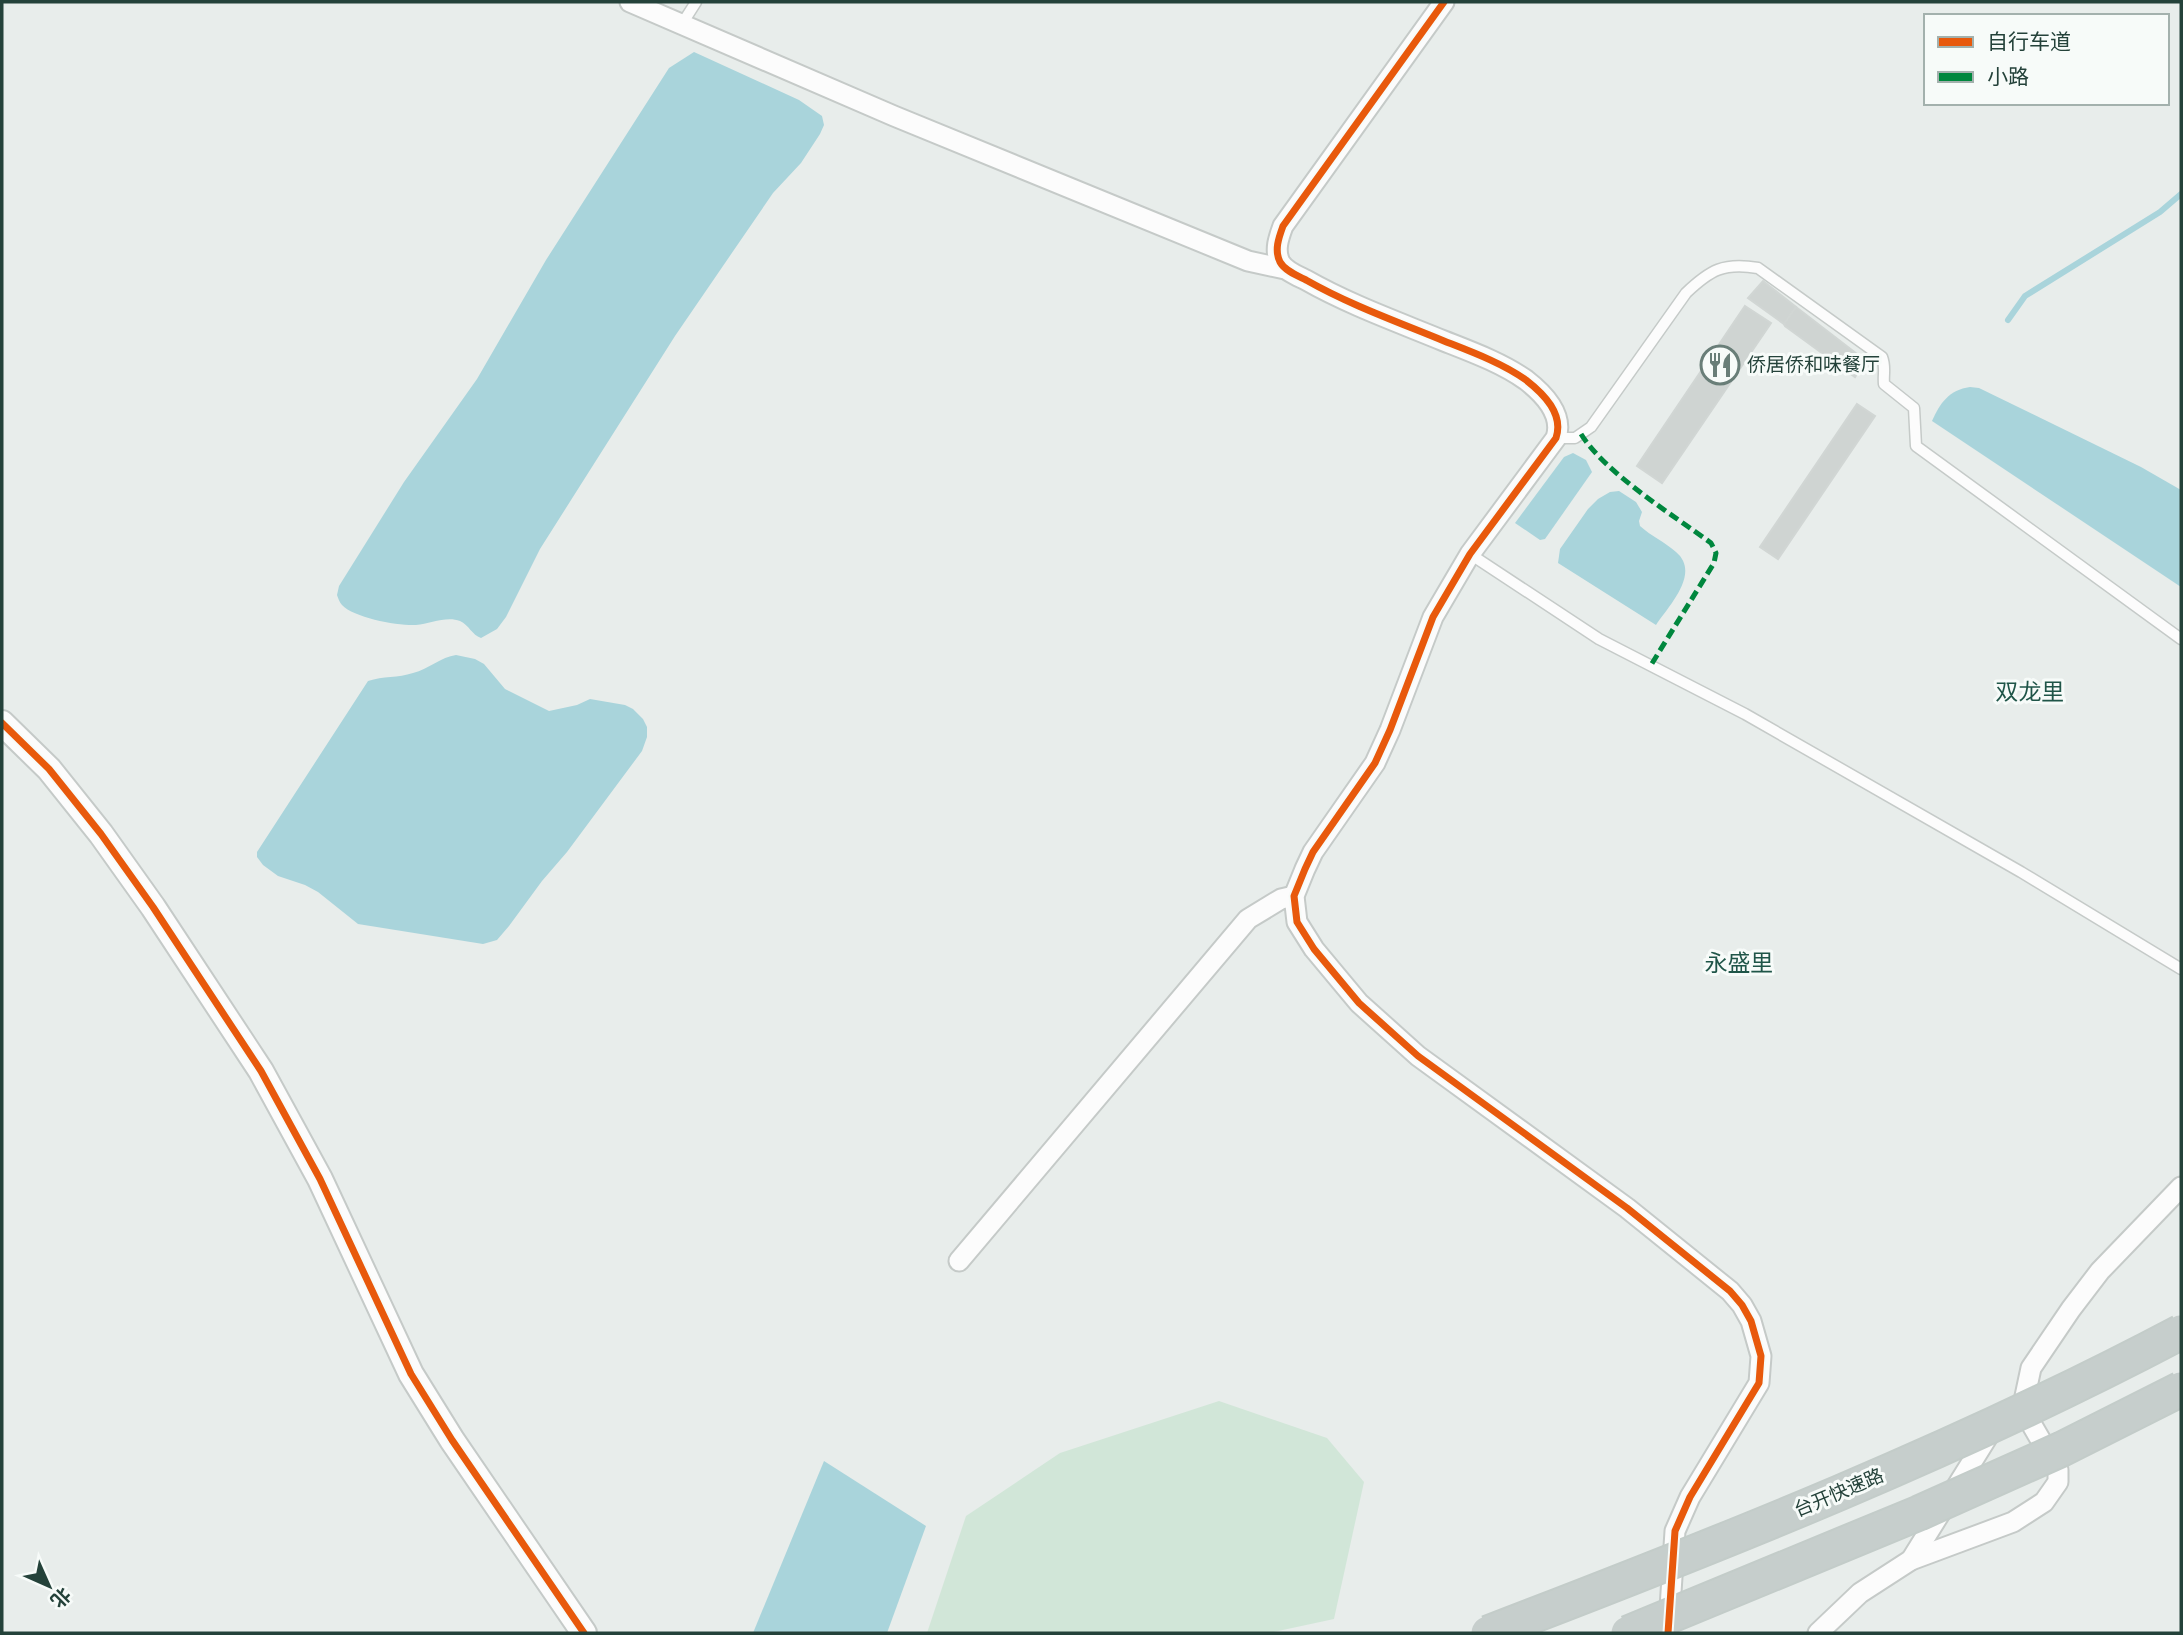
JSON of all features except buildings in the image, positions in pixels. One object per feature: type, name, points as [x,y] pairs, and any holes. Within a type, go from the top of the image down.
[{"type":"highway","name":"台开快速路","points":[[1488,1633],[1733,1537],[1900,1467],[2040,1404],[2181,1332]]},
{"type":"highway","points":[[1628,1633],[1931,1507],[2062,1449],[2181,1389]]},
{"type":"street","points":[[630,2],[894,116],[1248,261],[1286,269],[1335,296],[1480,355],[1524,379],[1538,390],[1555,412],[1559,429],[1556,438],[1470,554],[1433,617],[1375,763],[1313,852],[1293,896],[1297,922],[1314,949],[1359,1003],[1418,1056],[1627,1208],[1730,1291],[1751,1321],[1761,1356],[1759,1383],[1689,1497],[1678,1522],[1675,1531],[1668,1633]]},
{"type":"street","points":[[1286,269],[1279,261],[1277,243],[1283,226],[1444,2]]},
{"type":"street","points":[[2,723],[49,769],[101,834],[261,1071],[320,1179],[411,1374],[452,1440],[584,1633]]},
{"type":"street","points":[[959,1261],[1248,919],[1281,899],[1293,896]]},
{"type":"street","points":[[1911,1560],[2071,1309],[2100,1271],[2181,1187]]},
{"type":"street","points":[[1818,1633],[1860,1593],[1911,1560],[2013,1522],[2044,1502],[2058,1482],[2058,1470],[2025,1413],[2024,1401],[2031,1368]]},
{"type":"lane","points":[[682,24],[695,2]]},
{"type":"lane","points":[[1556,438],[1575,438],[1591,427],[1685,293],[1699,280],[1727,266],[1739,264],[1758,268],[1882,357],[1886,367],[1884,384],[1914,408],[1916,446],[2181,639]]},
{"type":"lane","points":[[1470,554],[1599,639],[1745,714],[2021,872],[2181,969]]},
{"type":"green space","points":[[1219,1401],[1327,1438],[1364,1482],[1334,1619],[1269,1633],[927,1633],[966,1516],[1060,1453]]},
{"type":"water","points":[[694,52],[799,100],[822,116],[824,125],[820,134],[801,163],[773,193],[675,336],[540,549],[506,617],[497,629],[481,638],[460,621],[399,624],[348,610],[338,598],[339,586],[404,482],[477,379],[546,260],[669,68]]},
{"type":"water","points":[[1970,387],[1979,388],[2141,467],[2181,490],[2181,587],[1932,421],[1946,398],[1956,391]]},
{"type":"water","points":[[1573,453],[1586,460],[1592,472],[1545,539],[1540,540],[1515,523],[1564,457]]},
{"type":"water","points":[[1619,491],[1636,502],[1642,512],[1640,526],[1672,548],[1683,560],[1685,570],[1680,589],[1656,625],[1558,563],[1560,549],[1588,509],[1610,492]]},
{"type":"water","points":[[456,655],[484,664],[505,689],[549,711],[577,705],[590,699],[625,705],[643,719],[647,727],[642,751],[567,852],[497,940],[483,944],[358,924],[318,892],[278,876],[257,857],[257,852],[368,681],[413,673]]},
{"type":"water","points":[[824,1461],[926,1526],[887,1633],[753,1633]]},
{"type":"waterway","points":[[2008,320],[2025,296],[2160,212],[2181,194]]},
{"type":"marked path","points":[[1581,434],[1606,464],[1711,543],[1716,553],[1714,563],[1651,665]]},
{"type":"cycle path","points":[[1444,2],[1283,226],[1278,257],[1288,271],[1340,297],[1486,358],[1517,374],[1546,398],[1555,413],[1558,429],[1556,438],[1470,554],[1433,617],[1375,763],[1313,852],[1305,869],[1294,896],[1297,922],[1314,949],[1359,1003],[1418,1056],[1627,1208],[1730,1291],[1751,1321],[1761,1356],[1759,1383],[1690,1497],[1675,1531],[1668,1633]]},
{"type":"cycle path","points":[[2,723],[49,769],[101,834],[153,907],[261,1071],[320,1179],[411,1374],[452,1440],[584,1633]]},
{"type":"place","name":"侨居侨和味餐厅","points":[[1720,365]]},
{"type":"district","name":"双龙里","points":[[2030,692]]},
{"type":"district","name":"永盛里","points":[[1739,963]]}]
